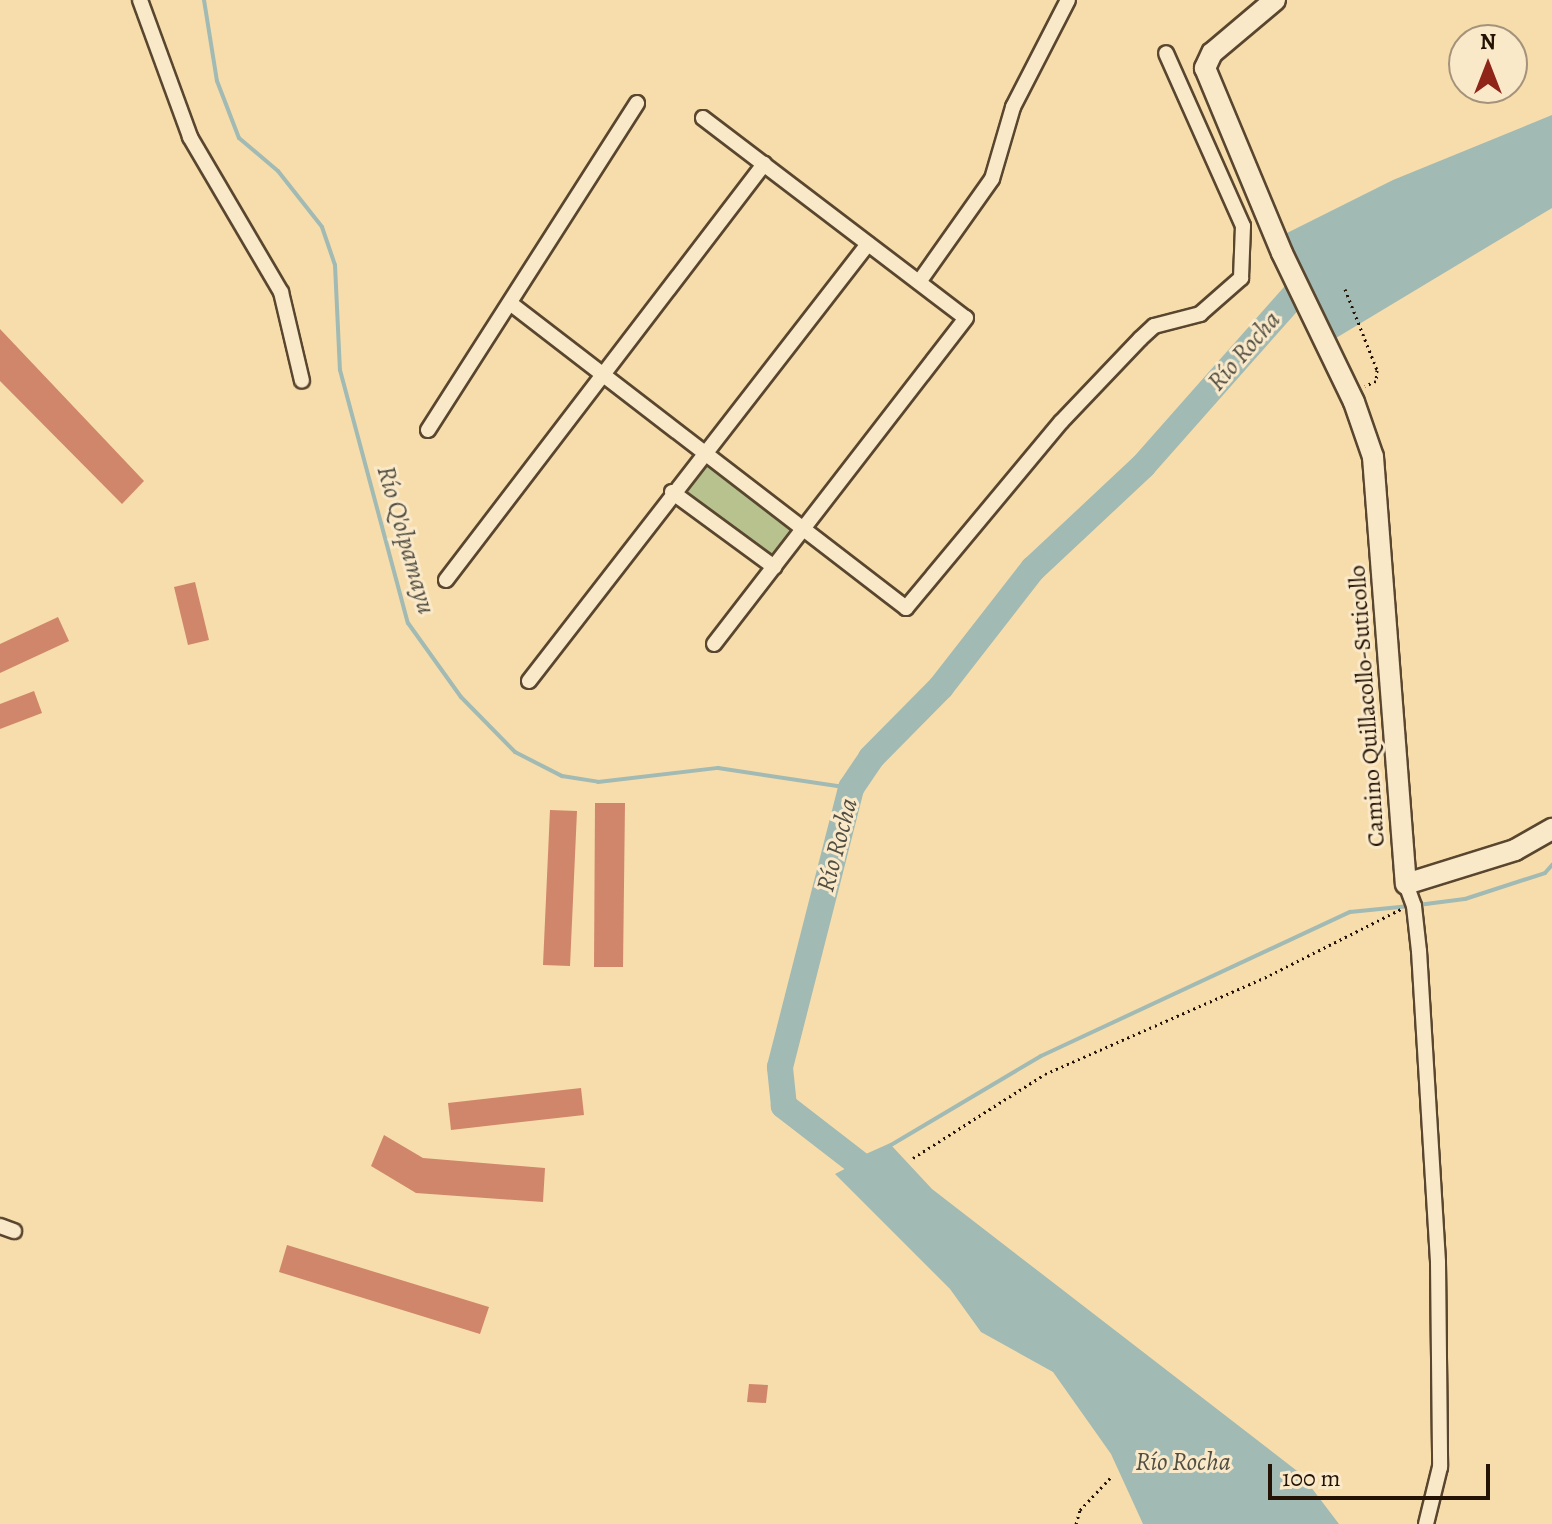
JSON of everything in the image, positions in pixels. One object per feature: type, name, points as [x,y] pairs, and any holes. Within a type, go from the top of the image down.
[{"type":"main road","name":"Camino Quillacollo-Suticollo","points":[[1275,0],[1212,53],[1205,68],[1282,253],[1373,457],[1406,884]]},
{"type":"main road","points":[[1406,884],[1515,850],[1552,829]]},
{"type":"street","points":[[140,0],[190,137],[281,292],[302,381]]},
{"type":"street","points":[[919,282],[992,179],[1013,107],[1068,0]]},
{"type":"street","points":[[510,303],[906,608],[1061,422],[1140,339],[1154,326],[1200,314],[1241,278],[1243,226],[1166,53]]},
{"type":"street","points":[[428,430],[637,103]]},
{"type":"street","points":[[703,118],[966,318],[714,644]]},
{"type":"street","points":[[446,580],[601,373],[764,164]]},
{"type":"street","points":[[529,681],[702,451],[868,244]]},
{"type":"street","points":[[672,492],[774,567]]},
{"type":"street","points":[[1406,884],[1414,906],[1438,1262],[1440,1467],[1426,1524]]},
{"type":"path","points":[[1339,376],[1366,386],[1376,381],[1377,370],[1345,289]]},
{"type":"path","points":[[913,1158],[1045,1074],[1414,906]]},
{"type":"path","points":[[1076,1524],[1080,1510],[1110,1478]]},
{"type":"green space","points":[[703,460],[795,530],[774,558],[681,488]]},
{"type":"water","name":"Río Rocha","points":[[1552,115],[1552,208],[1336,338],[1285,234],[1393,180]]},
{"type":"water","name":"Río Rocha","points":[[891,1145],[932,1189],[1301,1474],[1339,1524],[1143,1524],[1111,1454],[1053,1372],[981,1332],[950,1289],[835,1174]]},
{"type":"building","points":[[0,329],[144,481],[122,504],[0,381]]},
{"type":"building","points":[[195,582],[209,640],[188,645],[174,587]]},
{"type":"building","points":[[58,617],[69,641],[0,673],[0,644]]},
{"type":"building","points":[[34,691],[42,713],[0,729],[0,704]]},
{"type":"building","points":[[595,803],[625,803],[623,967],[594,967]]},
{"type":"building","points":[[550,810],[577,811],[570,966],[543,965]]},
{"type":"building","points":[[581,1088],[584,1115],[451,1130],[448,1103]]},
{"type":"building","points":[[384,1135],[423,1158],[545,1168],[543,1202],[416,1193],[371,1166]]},
{"type":"building","points":[[287,1245],[489,1307],[480,1334],[279,1272]]},
{"type":"building","points":[[749,1384],[768,1385],[766,1403],[747,1402]]},
{"type":"waterway","name":"Río Q'olpamayu","points":[[204,0],[217,81],[239,138],[278,171],[322,227],[335,265],[340,370],[408,623],[461,697],[515,752],[562,776],[598,782],[718,768],[851,788]]},
{"type":"waterway","name":"Río Rocha","points":[[885,1184],[784,1106],[780,1067],[851,788],[871,758],[941,687],[1033,569],[1143,466],[1314,273]]},
{"type":"waterway","points":[[1418,905],[1465,899],[1545,873],[1552,865]]},
{"type":"waterway","points":[[855,1161],[891,1145],[1041,1056],[1350,912],[1410,906]]}]
